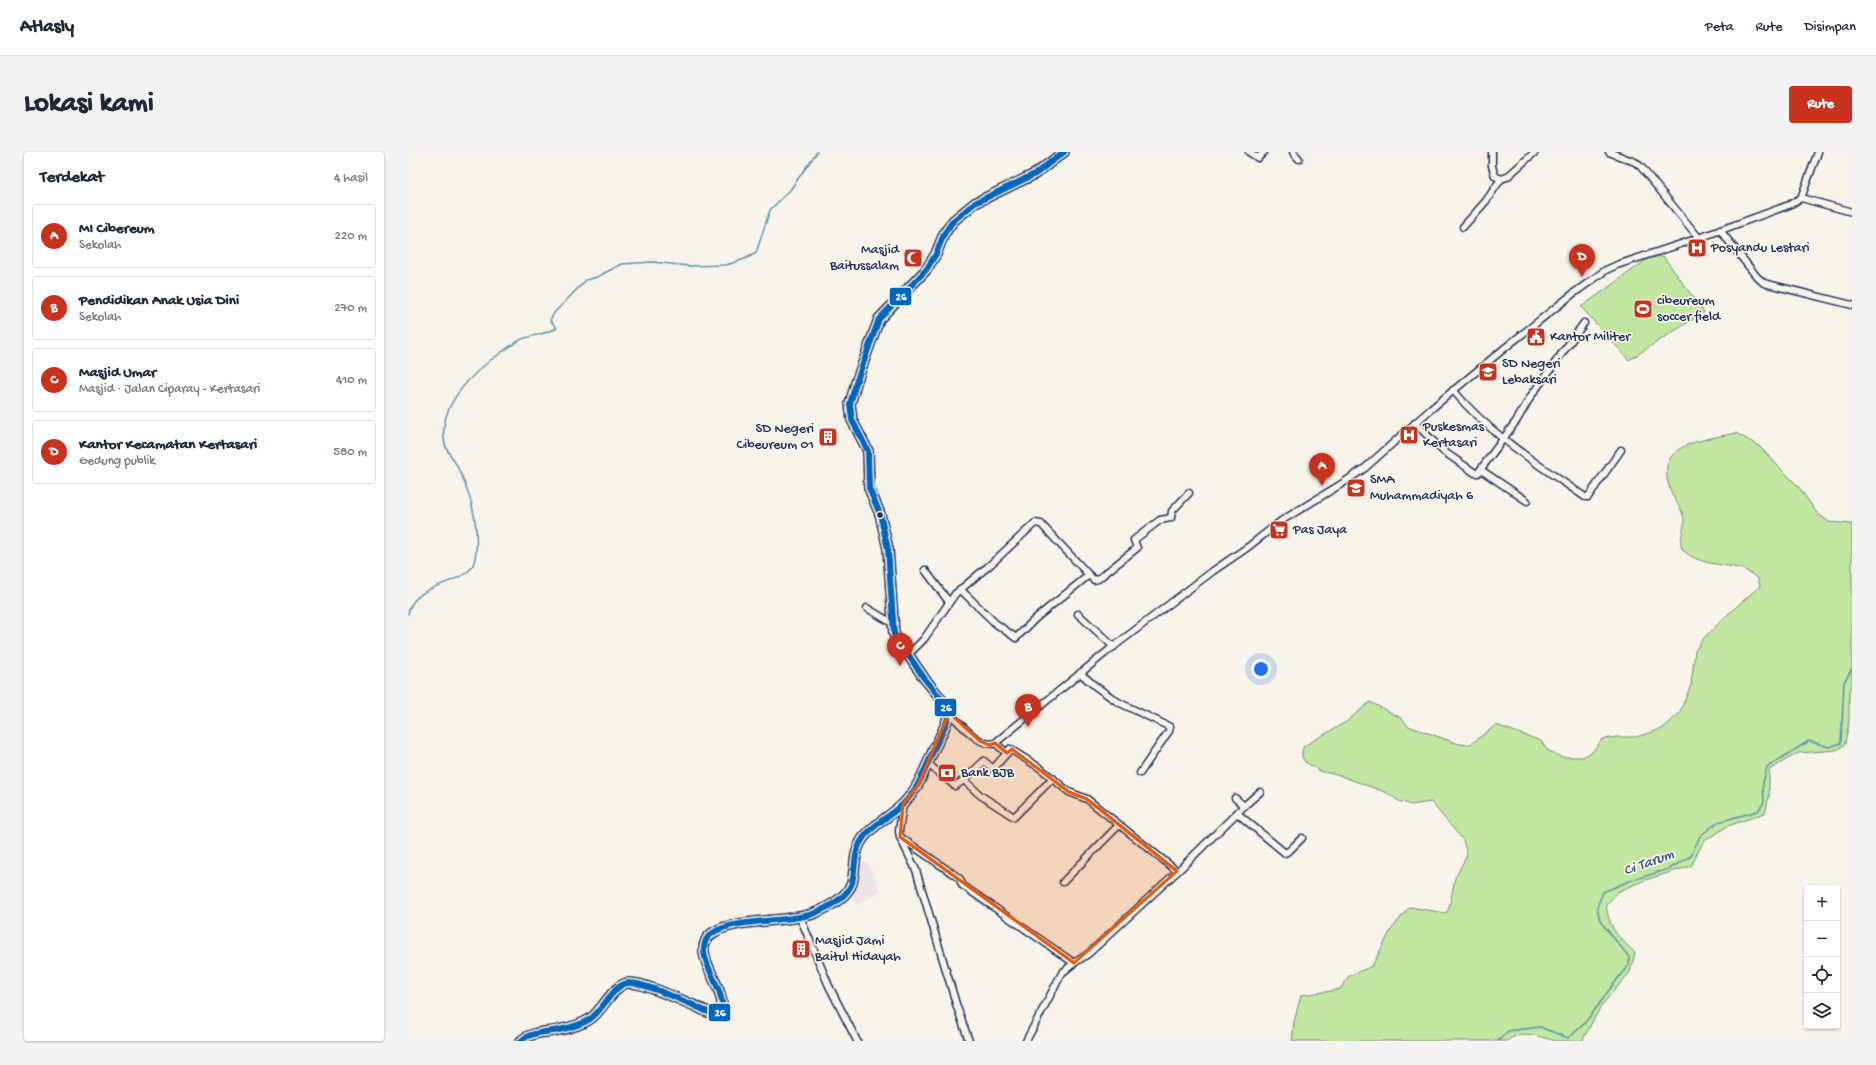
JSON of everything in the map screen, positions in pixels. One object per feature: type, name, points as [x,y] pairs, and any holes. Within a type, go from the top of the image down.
[{"type":"main road","points":[[521,1041],[533,1034],[558,1031],[591,1019],[601,1010],[619,986],[629,983],[667,994],[709,1012],[719,1013],[723,1006],[705,951],[706,940],[711,934],[717,930],[746,923],[800,918],[814,914],[834,903],[849,890],[852,883],[856,851],[860,844],[874,827],[903,804],[914,792],[946,725],[949,713],[942,700],[894,634],[892,623],[888,549],[880,514],[869,488],[868,451],[852,420],[850,411],[856,382],[879,319],[926,270],[936,254],[944,234],[958,215],[991,194],[1022,182],[1064,152]]},
{"type":"street","points":[[1249,152],[1258,158],[1264,152]]},
{"type":"street","points":[[1293,152],[1299,159]]},
{"type":"street","points":[[1492,152],[1492,166],[1495,176],[1501,179]]},
{"type":"street","points":[[1463,227],[1486,201],[1501,179],[1507,177],[1535,152]]},
{"type":"street","points":[[1609,152],[1635,162],[1641,167],[1699,238]]},
{"type":"street","points":[[949,713],[980,741],[988,745],[995,743],[1080,673],[1281,521],[1365,468],[1453,390],[1574,293],[1606,270],[1789,206],[1801,198],[1818,152]]},
{"type":"street","points":[[1801,198],[1852,212]]},
{"type":"street","points":[[1720,230],[1757,277],[1764,283],[1852,305]]},
{"type":"street","points":[[1415,423],[1442,451],[1475,473],[1478,473],[1584,323]]},
{"type":"street","points":[[1453,390],[1476,417],[1526,456],[1586,498],[1621,450]]},
{"type":"street","points":[[1481,470],[1528,501]]},
{"type":"street","points":[[908,655],[924,640],[949,602],[960,589],[1037,522],[1094,580],[1098,579],[1137,548],[1134,540],[1160,520],[1171,518],[1172,511],[1189,493]]},
{"type":"street","points":[[925,570],[949,602]]},
{"type":"street","points":[[960,589],[995,623],[1016,638],[1036,618],[1089,575]]},
{"type":"street","points":[[867,608],[892,623]]},
{"type":"street","points":[[1078,614],[1114,647]]},
{"type":"street","points":[[1080,673],[1095,686],[1118,702],[1170,727],[1140,773]]},
{"type":"street","points":[[995,743],[1007,753]]},
{"type":"street","points":[[928,764],[955,786],[964,780],[984,761],[993,769],[1010,749],[1012,749],[1053,778],[1069,792],[1087,799],[1177,871]]},
{"type":"street","points":[[964,780],[980,795],[1014,817],[1053,778]]},
{"type":"street","points":[[1026,1041],[1062,973],[1088,954],[1260,792]]},
{"type":"street","points":[[1235,798],[1244,806]]},
{"type":"street","points":[[903,804],[899,831],[900,837],[916,870],[957,1007],[969,1041]]},
{"type":"street","points":[[1237,813],[1285,852],[1290,850],[1302,838]]},
{"type":"street","points":[[1063,882],[1119,825]]},
{"type":"street","points":[[900,837],[960,879],[962,885],[1074,963]]},
{"type":"street","points":[[800,918],[826,980],[857,1041]]},
{"type":"highlighted area","points":[[949,713],[980,741],[989,745],[995,743],[1007,753],[1012,749],[1069,792],[1087,799],[1177,871],[1074,963],[900,837],[903,804],[918,785]]},
{"type":"shaded area","points":[[858,857],[867,863],[881,891],[857,905],[850,893]]},
{"type":"green space","name":"cibeureum soccer field","points":[[1663,256],[1704,312],[1629,360],[1581,307],[1649,258]]},
{"type":"green space","points":[[1736,433],[1759,446],[1798,486],[1817,513],[1829,522],[1852,524],[1852,685],[1849,691],[1849,720],[1845,744],[1837,750],[1798,753],[1769,770],[1769,797],[1765,813],[1728,826],[1703,842],[1691,866],[1645,880],[1619,891],[1606,905],[1612,927],[1619,937],[1635,953],[1630,972],[1601,1006],[1582,1041],[1556,1041],[1525,1034],[1513,1037],[1507,1041],[1292,1041],[1294,1022],[1301,995],[1340,989],[1349,976],[1372,966],[1391,930],[1409,907],[1446,913],[1449,908],[1455,878],[1467,855],[1463,840],[1431,802],[1411,805],[1399,801],[1385,792],[1341,776],[1320,771],[1305,762],[1302,757],[1304,746],[1346,722],[1370,702],[1401,718],[1408,726],[1456,743],[1467,745],[1472,743],[1496,725],[1541,741],[1547,750],[1561,757],[1582,757],[1587,755],[1592,752],[1603,739],[1636,737],[1662,729],[1679,714],[1691,685],[1695,651],[1703,639],[1727,615],[1760,586],[1758,578],[1744,570],[1702,561],[1684,551],[1681,540],[1684,519],[1672,494],[1667,477],[1668,464],[1673,454],[1682,447],[1694,442]]},
{"type":"waterway","points":[[408,614],[412,604],[419,596],[428,590],[468,572],[473,565],[476,547],[476,533],[472,504],[461,474],[446,447],[444,430],[446,416],[452,403],[469,379],[491,360],[516,342],[557,328],[550,320],[554,313],[586,280],[597,277],[622,264],[652,262],[689,266],[726,265],[745,259],[756,253],[770,210],[790,190],[817,152]]},
{"type":"waterway","name":"Ci Tarum","points":[[1498,1041],[1508,1031],[1540,1027],[1568,1038],[1577,1031],[1629,965],[1629,957],[1600,921],[1597,907],[1603,892],[1629,881],[1669,869],[1691,856],[1700,836],[1718,822],[1758,811],[1764,802],[1763,783],[1767,767],[1809,741],[1829,747],[1841,743],[1844,682],[1852,669]]},
{"type":"transit line","name":"26","points":[[521,1041],[530,1035],[579,1025],[595,1015],[619,987],[630,983],[653,988],[709,1012],[719,1013],[722,1009],[722,1001],[707,965],[704,948],[706,940],[714,932],[726,927],[804,916],[815,913],[832,905],[850,888],[856,853],[860,842],[868,832],[903,804],[909,798],[917,785],[945,727],[949,713],[942,700],[924,678],[894,634],[888,549],[880,514],[869,488],[868,451],[852,420],[850,404],[879,319],[926,270],[936,254],[944,234],[953,221],[975,203],[1035,174],[1064,152]]},
{"type":"place","name":"Posyandu Lestari","points":[[1697,248]]},
{"type":"place","name":"Masjid Baitussalam","points":[[913,258]]},
{"type":"place","name":"Kantor Kecamatan Kertasari","points":[[1582,277]]},
{"type":"place","name":"cibeureum soccer field","points":[[1643,309]]},
{"type":"place","name":"Kantor Militer","points":[[1536,337]]},
{"type":"place","name":"SD Negeri Lebaksari","points":[[1488,372]]},
{"type":"place","name":"Puskesmas Kertasari","points":[[1409,435]]},
{"type":"place","name":"SD Negeri Cibeureum 01","points":[[828,437]]},
{"type":"place","name":"MI Cibereum","points":[[1322,486]]},
{"type":"place","name":"SMA Muhammadiyah 6","points":[[1356,488]]},
{"type":"place","name":"Pas Jaya","points":[[1279,530]]},
{"type":"place","name":"Masjid Umar","points":[[900,666]]},
{"type":"place","name":"Pendidikan Anak Usia Dini","points":[[1028,727]]},
{"type":"place","name":"Bank BJB","points":[[947,773]]},
{"type":"place","name":"Masjid Jami Baitul Hidayah","points":[[801,949]]}]
